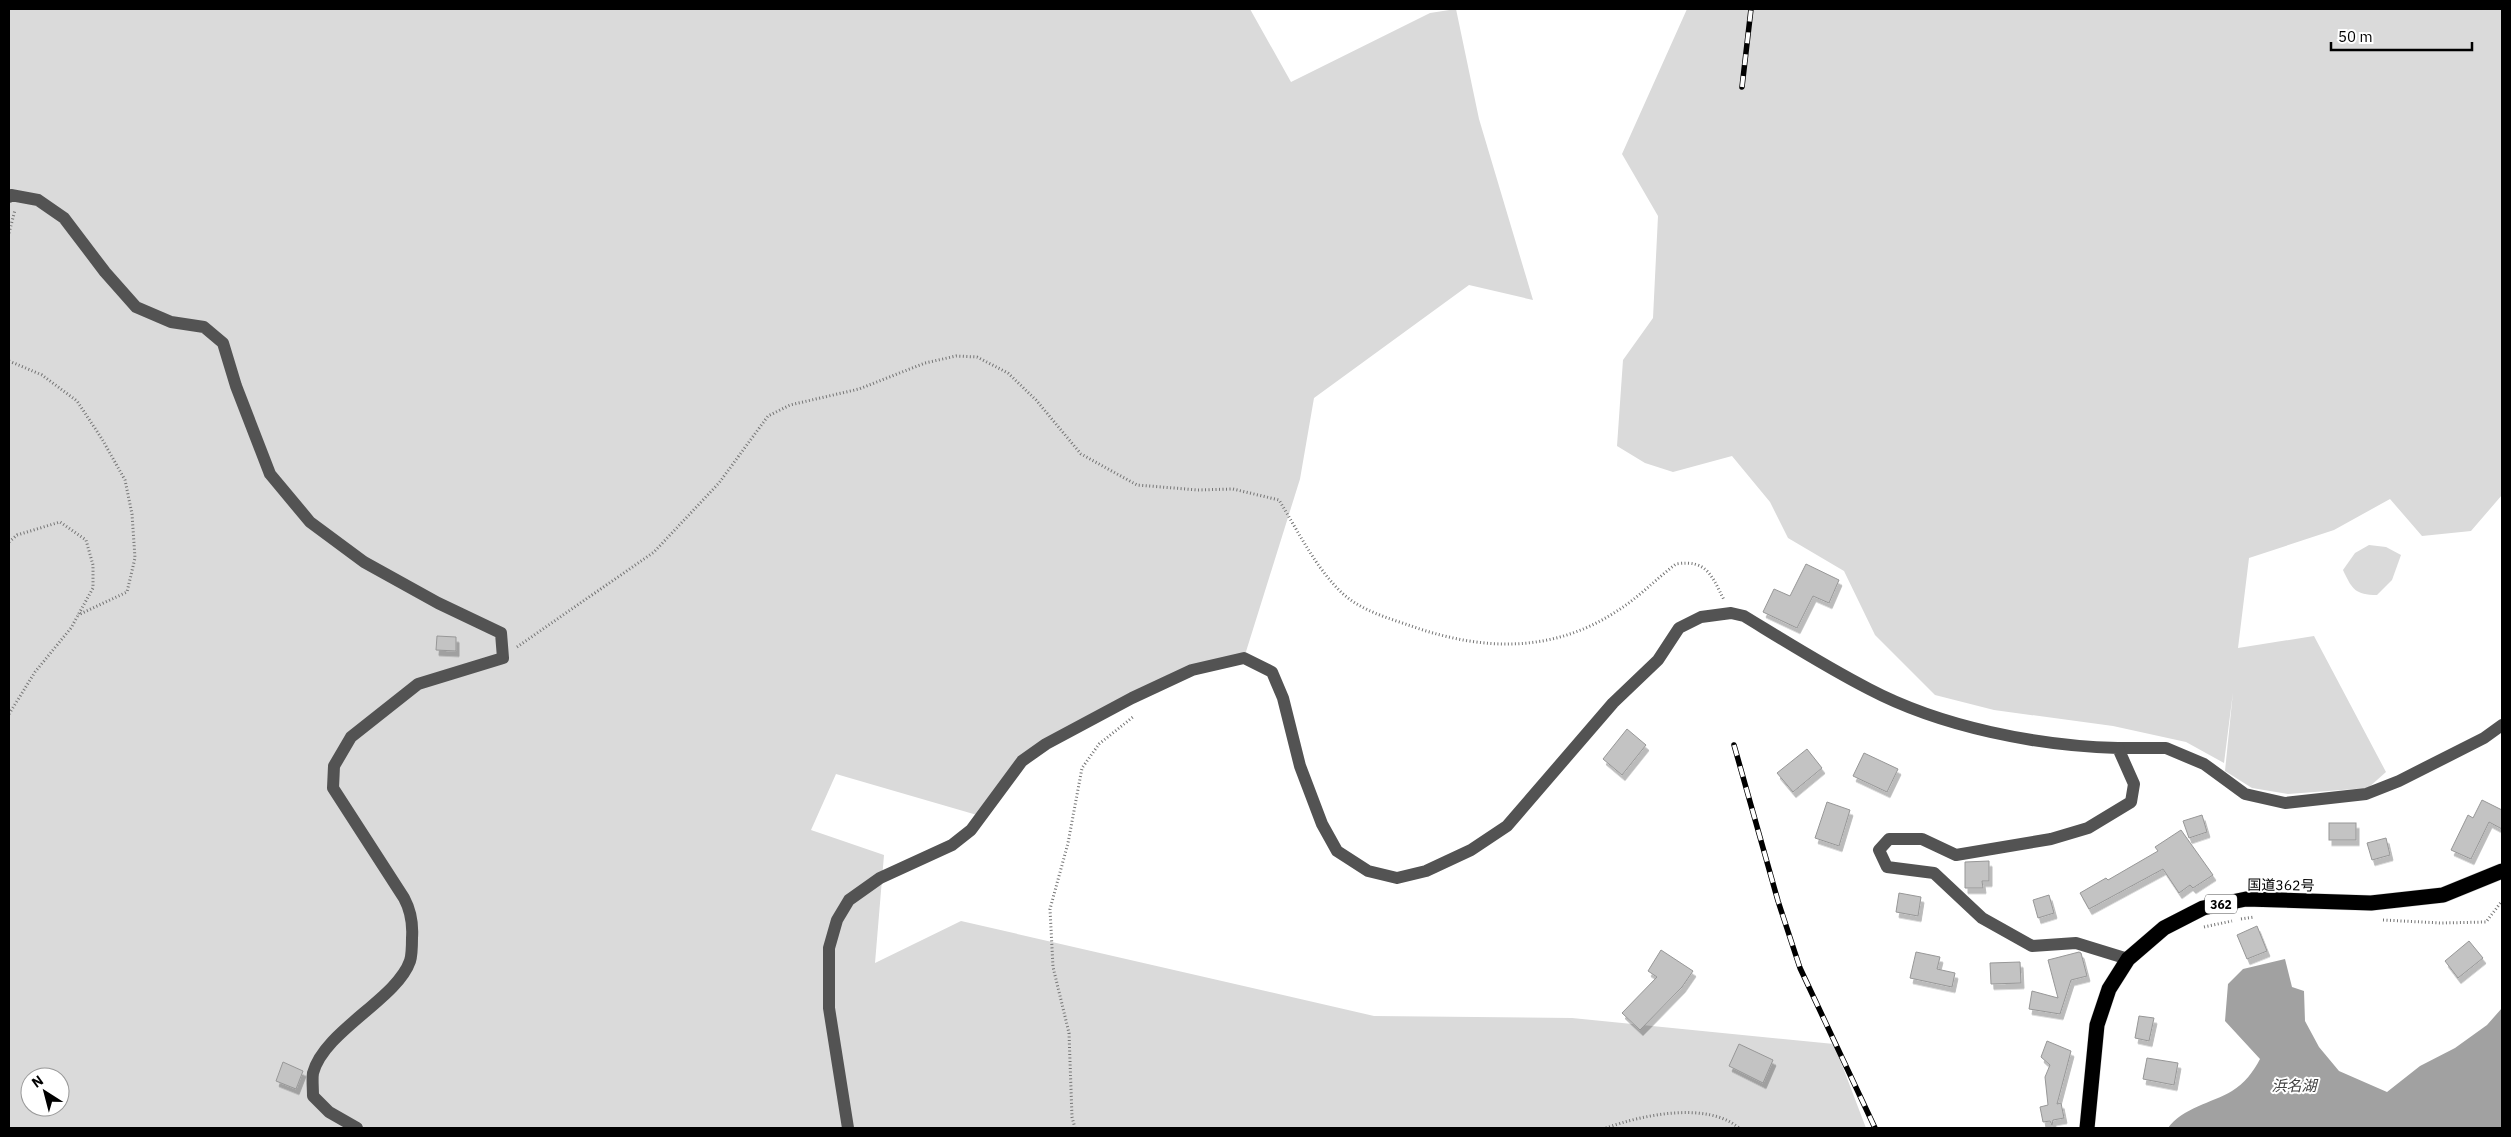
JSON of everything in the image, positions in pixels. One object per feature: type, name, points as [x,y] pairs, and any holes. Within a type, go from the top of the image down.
[{"type":"highway","name":"国道362号","points":[[2087,1128],[2097,1025],[2109,989],[2128,959],[2164,928],[2202,908],[2246,899],[2371,904],[2443,895],[2502,870]]},
{"type":"street","points":[[14,197],[38,200],[64,218],[105,272],[136,307],[171,322],[204,327],[223,342],[236,386],[270,474],[310,522],[364,562],[438,603],[501,633],[503,658],[418,684],[352,737],[334,766],[333,788],[404,898],[410,909],[413,929],[410,962],[401,975],[338,1036],[313,1072],[313,1096],[329,1112],[357,1128]]},
{"type":"street","points":[[848,1128],[829,1008],[829,948],[836,920],[849,900],[880,878],[952,845],[971,830],[1022,761],[1046,744],[1132,698],[1192,670],[1244,658],[1272,672],[1283,698],[1300,766],[1322,824],[1337,851],[1368,871],[1397,878],[1426,872],[1471,850],[1507,826],[1613,703],[1658,660],[1679,628],[1701,617],[1731,613],[1744,616],[1869,690],[1922,712],[1998,734],[2073,747],[2166,748],[2204,764],[2245,794],[2285,803],[2366,794],[2399,780],[2484,738],[2502,725]]},
{"type":"street","points":[[2118,748],[2134,784],[2131,802],[2088,828],[2051,840],[1956,855],[1922,839],[1889,839],[1879,850],[1886,867],[1934,873],[1982,918],[2032,946],[2076,943],[2128,959]]},
{"type":"path","points":[[9,233],[14,197]]},
{"type":"path","points":[[503,658],[539,630],[654,552],[719,483],[768,416],[790,405],[859,389],[925,363],[956,356],[977,357],[1008,373],[1036,400],[1081,454],[1137,485],[1198,490],[1233,488],[1279,500],[1320,568],[1341,592],[1371,612],[1438,635],[1476,644],[1517,645],[1554,640],[1618,611],[1676,564],[1688,562],[1700,564],[1711,574],[1731,613]]},
{"type":"path","points":[[9,361],[42,375],[77,401],[102,439],[125,480],[132,514],[136,558],[127,592],[78,616]]},
{"type":"path","points":[[9,542],[17,535],[60,522],[86,540],[93,565],[93,588],[78,616],[71,628],[34,672],[9,714]]},
{"type":"path","points":[[1075,1128],[1072,1117],[1069,1033],[1053,967],[1050,908],[1068,843],[1082,768],[1099,744],[1138,713]]},
{"type":"path","points":[[2379,920],[2441,923],[2486,922],[2502,901]]},
{"type":"path","points":[[2201,928],[2261,917]]},
{"type":"path","points":[[1606,1128],[1634,1118],[1676,1113],[1722,1117],[1739,1128]]},
{"type":"shaded area","points":[[9,9],[1250,9],[1291,82],[1430,13],[1456,9],[1479,119],[1533,300],[1469,285],[1314,398],[1300,479],[1244,658],[1168,676],[1022,761],[977,815],[836,774],[811,830],[884,855],[875,963],[961,921],[1374,1016],[1572,1018],[1834,1044],[1866,1128],[9,1128]]},
{"type":"shaded area","points":[[1687,9],[2502,9],[2502,495],[2471,531],[2422,536],[2390,499],[2334,530],[2249,558],[2238,648],[2314,636],[2386,772],[2368,788],[2288,794],[2252,788],[2225,771],[2233,692],[2224,763],[2186,742],[2113,726],[1994,710],[1935,695],[1875,635],[1844,571],[1788,538],[1770,502],[1732,456],[1673,472],[1645,463],[1617,446],[1623,360],[1653,318],[1658,216],[1622,154]]},
{"type":"shaded area","points":[[2369,545],[2386,547],[2401,555],[2392,580],[2377,595],[2364,594],[2355,590],[2343,570],[2355,553]]},
{"type":"water","name":"浜名湖","points":[[2285,959],[2292,987],[2304,991],[2305,1021],[2319,1047],[2339,1071],[2387,1092],[2420,1066],[2455,1048],[2487,1025],[2502,1008],[2502,1128],[2168,1128],[2181,1115],[2236,1088],[2245,1081],[2255,1068],[2260,1059],[2225,1021],[2228,984],[2243,969]]},
{"type":"building","points":[[1806,564],[1839,580],[1829,603],[1813,596],[1797,628],[1763,612],[1774,589],[1790,596]]},
{"type":"building","points":[[437,636],[456,637],[456,651],[436,650]]},
{"type":"building","points":[[1627,729],[1646,745],[1622,775],[1603,759]]},
{"type":"building","points":[[1807,749],[1822,768],[1793,792],[1777,773]]},
{"type":"building","points":[[1864,753],[1898,769],[1887,792],[1853,776]]},
{"type":"building","points":[[2482,800],[2502,810],[2502,829],[2489,822],[2471,859],[2451,850],[2468,815],[2473,818]]},
{"type":"building","points":[[1827,802],[1850,810],[1839,846],[1815,838]]},
{"type":"building","points":[[2202,815],[2207,832],[2189,838],[2183,821]]},
{"type":"building","points":[[2329,823],[2356,823],[2356,840],[2329,840]]},
{"type":"building","points":[[2181,830],[2213,875],[2193,888],[2190,885],[2179,893],[2163,869],[2089,909],[2080,893],[2106,878],[2108,880],[2158,851],[2155,847]]},
{"type":"building","points":[[2386,838],[2390,855],[2372,860],[2367,843]]},
{"type":"building","points":[[1989,861],[1989,881],[1982,881],[1983,888],[1965,888],[1965,862]]},
{"type":"building","points":[[1899,893],[1921,897],[1918,916],[1896,912]]},
{"type":"building","points":[[2049,895],[2054,913],[2038,918],[2033,900]]},
{"type":"building","points":[[2257,926],[2267,951],[2247,959],[2237,935]]},
{"type":"building","points":[[2469,941],[2483,958],[2458,978],[2445,961]]},
{"type":"building","points":[[1661,950],[1693,971],[1682,987],[1640,1030],[1622,1013],[1657,977],[1648,971]]},
{"type":"building","points":[[1916,952],[1940,957],[1937,969],[1955,973],[1952,987],[1910,978]]},
{"type":"building","points":[[2081,953],[2087,976],[2071,980],[2060,1014],[2029,1009],[2032,991],[2058,998],[2048,960]]},
{"type":"building","points":[[2020,962],[2021,983],[1991,984],[1990,963]]},
{"type":"building","points":[[2139,1016],[2154,1018],[2149,1041],[2135,1038]]},
{"type":"building","points":[[2047,1041],[2071,1051],[2057,1104],[2061,1103],[2064,1118],[2053,1120],[2052,1125],[2050,1121],[2043,1122],[2040,1107],[2048,1105],[2045,1077],[2050,1065],[2041,1057]]},
{"type":"building","points":[[1739,1044],[1773,1060],[1763,1083],[1729,1066]]},
{"type":"building","points":[[2147,1058],[2178,1063],[2174,1085],[2143,1079]]},
{"type":"building","points":[[283,1062],[303,1071],[296,1089],[276,1081]]},
{"type":"railway","points":[[1742,87],[1751,9]]},
{"type":"railway","points":[[1734,745],[1778,901],[1800,968],[1875,1128]]}]
